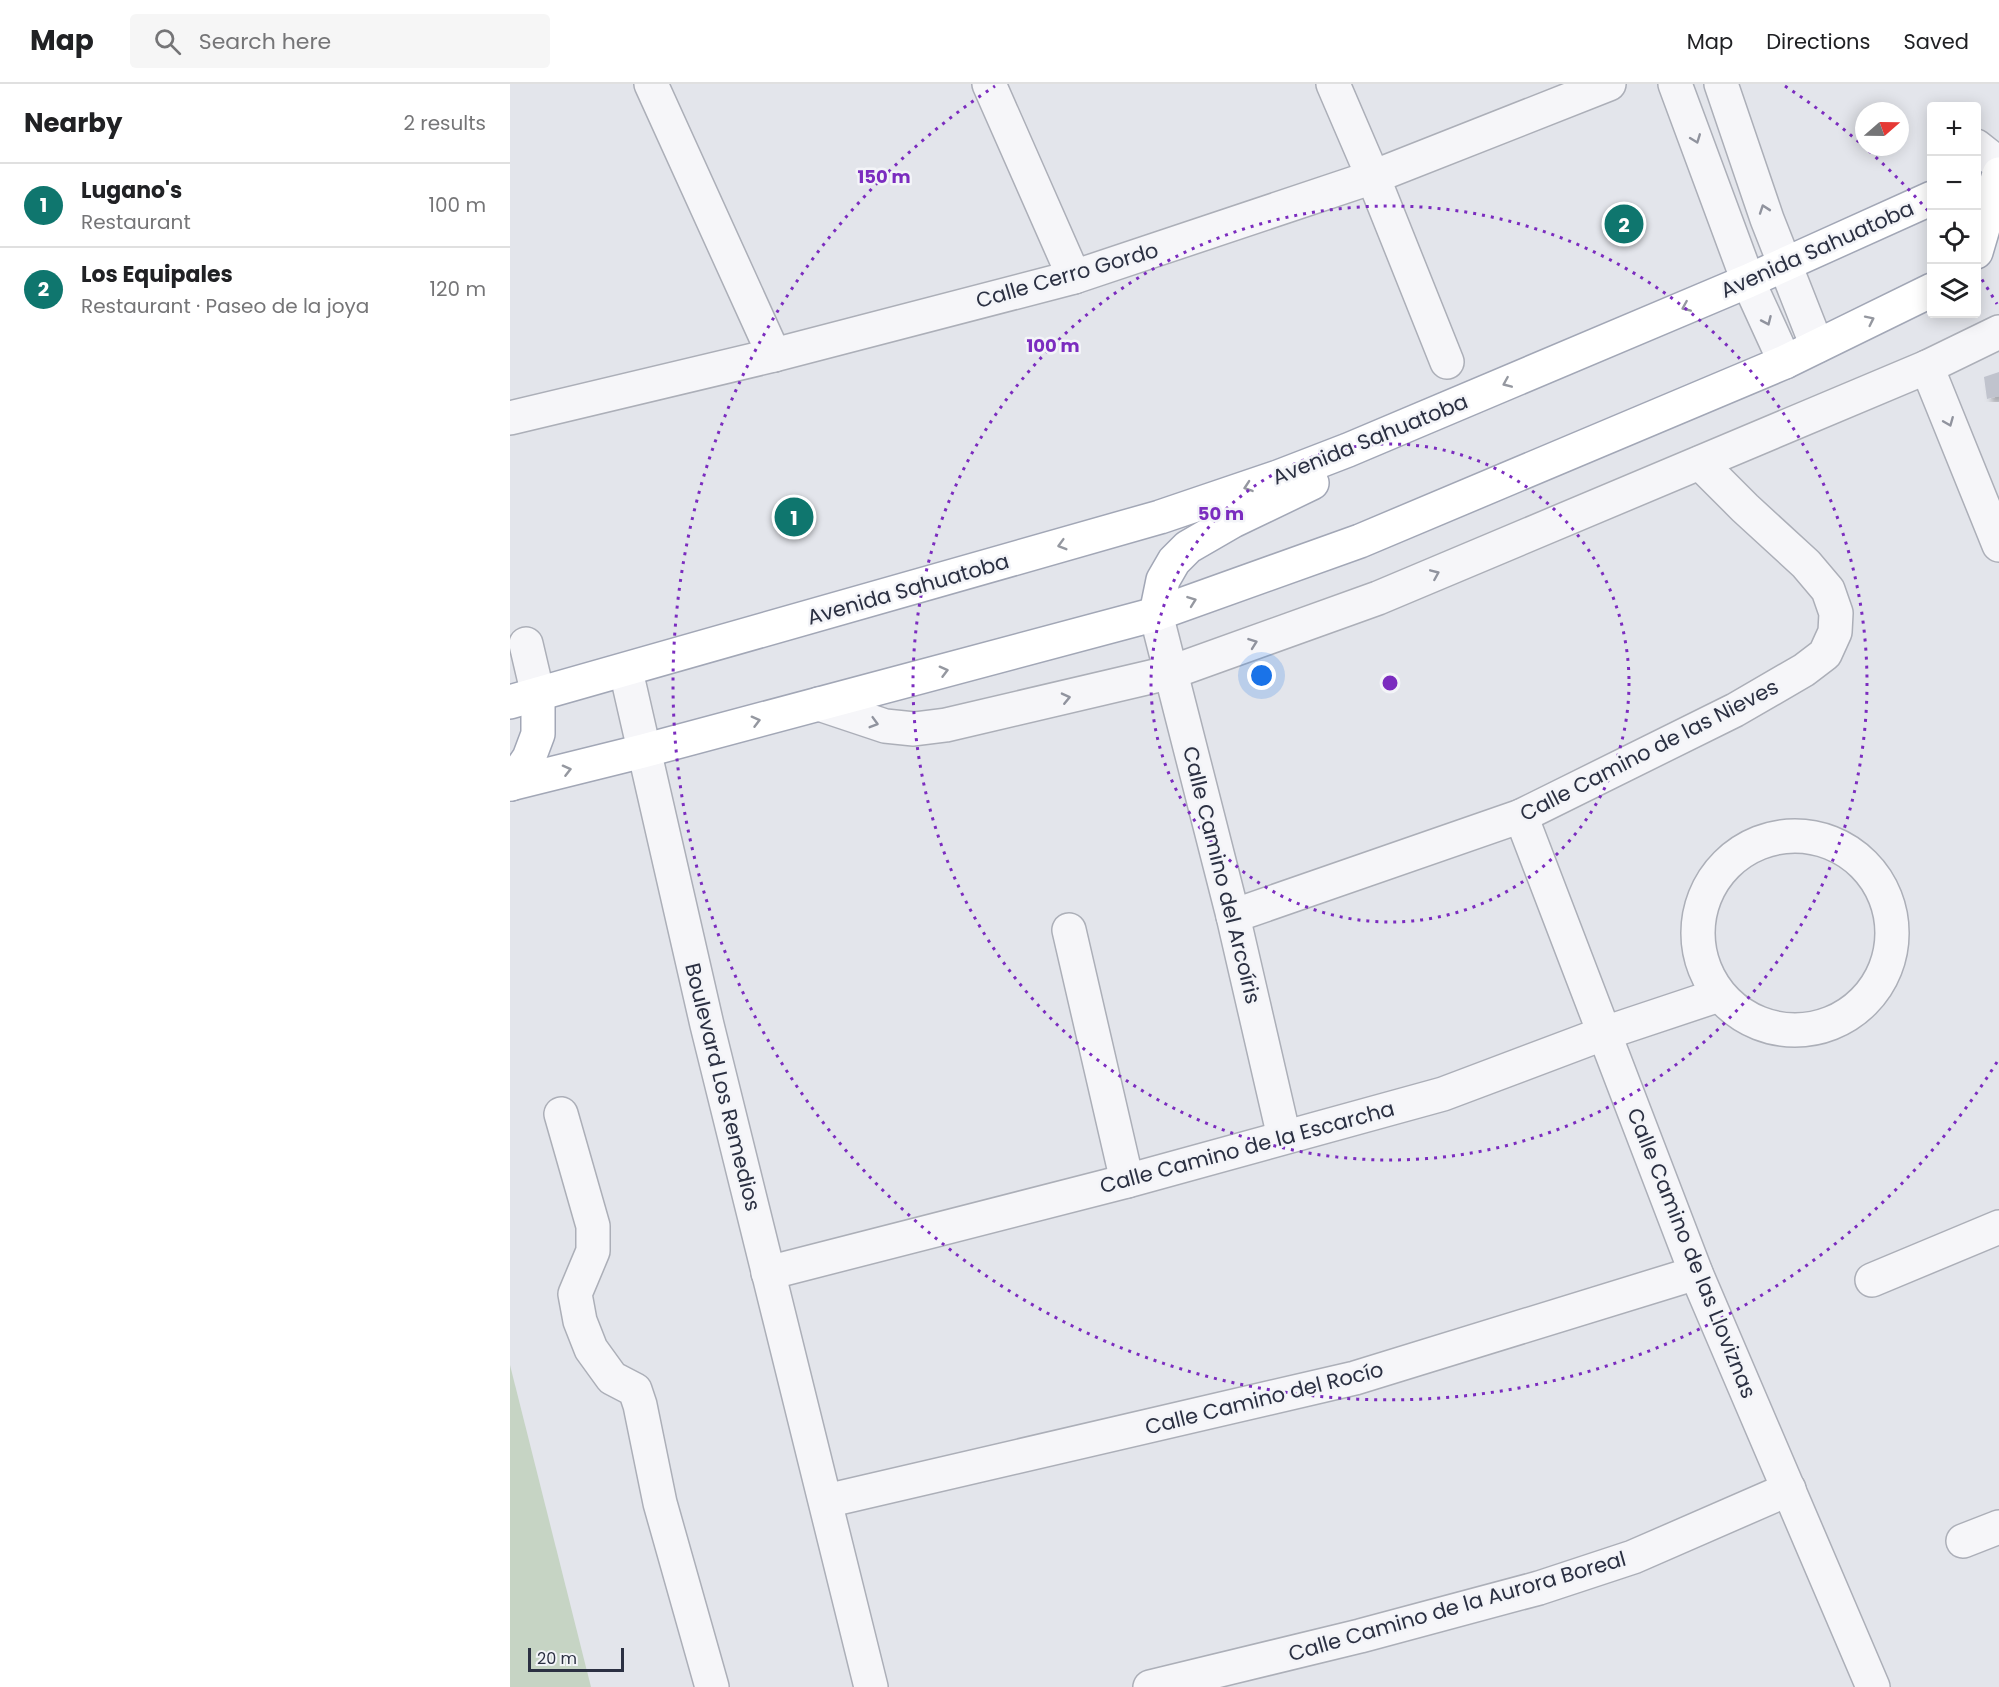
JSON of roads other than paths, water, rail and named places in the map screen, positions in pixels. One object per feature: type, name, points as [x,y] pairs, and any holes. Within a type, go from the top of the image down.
[{"type":"main road","points":[[1981,175],[1999,165]]},
{"type":"main road","points":[[1981,238],[1999,174]]},
{"type":"main road","name":"Avenida Sahuatoba","points":[[524,699],[1160,518],[1278,477],[1348,450],[1748,280],[1927,200]]},
{"type":"main road","points":[[1981,267],[1999,258]]},
{"type":"main road","points":[[510,784],[819,705],[1156,614],[1360,541],[1785,362],[1927,293]]},
{"type":"main road","points":[[1156,614],[1163,580],[1173,561],[1188,548],[1233,521],[1319,479],[1342,460],[1348,450]]},
{"type":"main road","points":[[510,784],[529,758],[538,734],[524,699]]},
{"type":"street","points":[[651,84],[774,355]]},
{"type":"street","points":[[989,84],[1074,277]]},
{"type":"street","points":[[1333,84],[1447,362]]},
{"type":"street","name":"Calle Cerro Gordo","points":[[510,418],[774,355],[1074,277],[1373,177],[1609,84]]},
{"type":"street","points":[[1675,84],[1748,280],[1785,362]]},
{"type":"street","points":[[1721,84],[1767,219],[1817,346]]},
{"type":"street","points":[[1981,149],[1999,165]]},
{"type":"street","points":[[819,705],[885,726],[914,729],[946,725],[1172,672],[1378,598],[1927,367],[1999,332]]},
{"type":"street","points":[[1927,367],[1999,545]]},
{"type":"street","name":"Calle Camino de las Nieves","points":[[1233,916],[1521,816],[1735,710],[1804,670],[1825,654],[1835,632],[1836,613],[1828,590],[1806,564],[1700,463]]},
{"type":"street","name":"Calle Camino del Arcoíris","points":[[1156,614],[1233,916],[1284,1137]]},
{"type":"street","points":[[524,699],[526,644]]},
{"type":"street","name":"Boulevard Los Remedios","points":[[626,670],[707,1025],[871,1687]]},
{"type":"street","name":"Calle Camino de las Lloviznas","points":[[1521,816],[1696,1273],[1873,1687]]},
{"type":"street","points":[[1791,835],[1827,840],[1858,858],[1881,886],[1892,920],[1890,957],[1875,989],[1850,1015],[1817,1029],[1780,1030],[1746,1018],[1719,995],[1701,963],[1697,927],[1706,892],[1726,862],[1756,842],[1791,835]]},
{"type":"street","points":[[1069,930],[1127,1180]]},
{"type":"street","name":"Calle Camino de la Escarcha","points":[[768,1273],[1127,1180],[1443,1094],[1605,1033],[1719,995]]},
{"type":"street","points":[[561,1113],[593,1226],[593,1251],[575,1294],[580,1321],[591,1349],[612,1378],[635,1390],[660,1503],[712,1687]]},
{"type":"street","points":[[1872,1280],[1999,1227]]},
{"type":"street","name":"Calle Camino del Rocío","points":[[826,1501],[1355,1378],[1696,1273]]},
{"type":"street","name":"Calle Camino de la Aurora Boreal","points":[[1150,1687],[1360,1636],[1539,1588],[1633,1557],[1789,1489]]},
{"type":"street","points":[[1963,1541],[1999,1527]]},
{"type":"place","name":"Los Equipales","points":[[1624,224]]},
{"type":"place","name":"Lugano's","points":[[794,517]]}]
